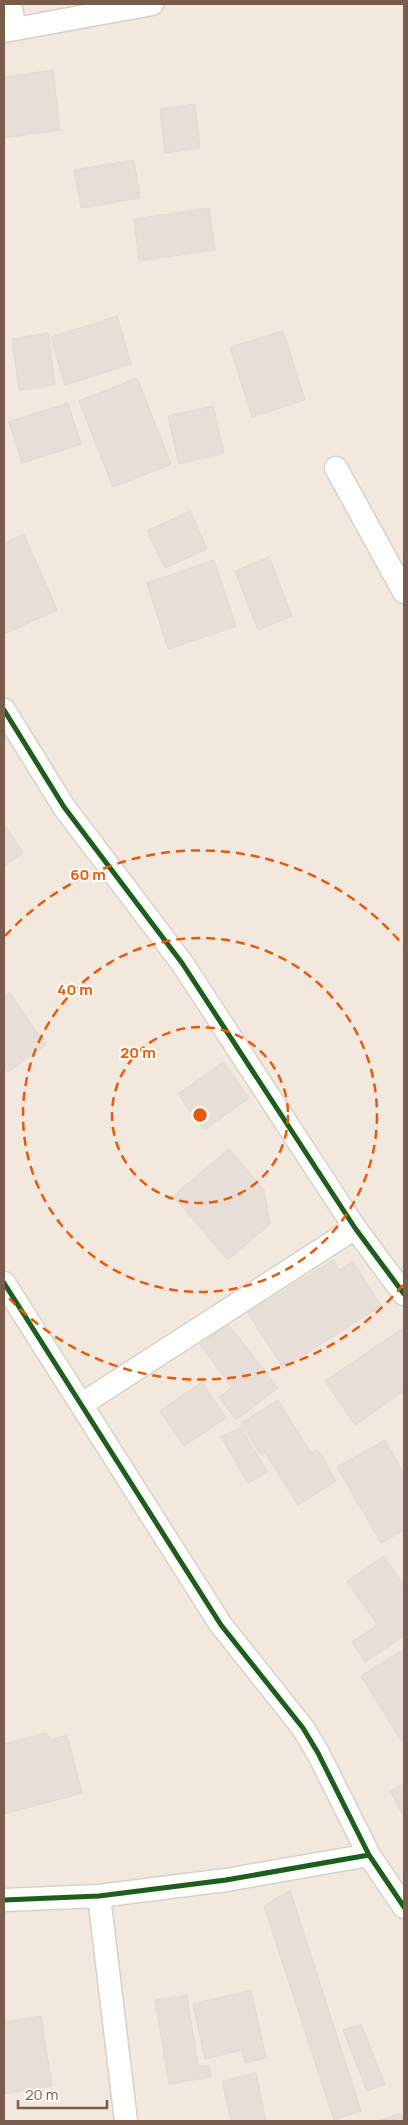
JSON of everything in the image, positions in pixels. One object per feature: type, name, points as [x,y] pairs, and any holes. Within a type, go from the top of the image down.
[{"type":"street","points":[[10,4],[10,30],[152,4]]},
{"type":"street","points":[[336,468],[404,592]]},
{"type":"street","points":[[4,710],[64,807],[182,963],[355,1228],[404,1294]]},
{"type":"street","points":[[82,1404],[355,1228]]},
{"type":"street","points":[[4,1284],[221,1625],[303,1728],[318,1753],[369,1855],[404,1907]]},
{"type":"street","points":[[4,1900],[99,1896],[226,1880],[369,1855]]},
{"type":"street","points":[[99,1896],[126,2121]]},
{"type":"shaded area","points":[[4,4],[404,4],[404,2121],[4,2121]]},
{"type":"building","points":[[53,70],[60,130],[4,138],[4,77]]},
{"type":"building","points":[[195,104],[200,148],[165,153],[160,109]]},
{"type":"building","points":[[134,160],[140,198],[81,208],[74,170]]},
{"type":"building","points":[[209,208],[215,250],[139,261],[134,219]]},
{"type":"building","points":[[117,316],[131,364],[65,385],[51,337]]},
{"type":"building","points":[[283,331],[305,400],[252,417],[230,347]]},
{"type":"building","points":[[48,333],[55,385],[19,390],[12,339]]},
{"type":"building","points":[[137,378],[171,464],[113,487],[79,401]]},
{"type":"building","points":[[68,403],[81,444],[22,463],[9,422]]},
{"type":"building","points":[[213,406],[224,453],[179,464],[168,416]]},
{"type":"building","points":[[190,511],[207,549],[165,568],[147,531]]},
{"type":"building","points":[[24,534],[57,610],[4,634],[4,543]]},
{"type":"building","points":[[269,557],[292,616],[258,630],[235,571]]},
{"type":"building","points":[[214,560],[236,626],[168,649],[147,583]]},
{"type":"building","points":[[4,824],[23,853],[4,866]]},
{"type":"building","points":[[9,992],[46,1045],[8,1072],[4,1066],[4,996]]},
{"type":"building","points":[[223,1062],[249,1098],[204,1130],[178,1094]]},
{"type":"building","points":[[229,1149],[264,1190],[270,1224],[228,1260],[173,1196]]},
{"type":"building","points":[[333,1260],[339,1270],[353,1261],[381,1306],[283,1368],[248,1313]]},
{"type":"building","points":[[228,1324],[278,1388],[236,1420],[219,1397],[232,1387],[200,1345]]},
{"type":"building","points":[[402,1329],[404,1332],[404,1391],[355,1425],[325,1381]]},
{"type":"building","points":[[202,1382],[226,1418],[184,1446],[160,1411]]},
{"type":"building","points":[[278,1400],[311,1453],[318,1450],[336,1481],[298,1505],[265,1453],[261,1455],[241,1423]]},
{"type":"building","points":[[241,1427],[267,1472],[248,1483],[221,1437]]},
{"type":"building","points":[[385,1440],[404,1474],[404,1530],[381,1543],[337,1467]]},
{"type":"building","points":[[384,1556],[404,1586],[404,1636],[365,1662],[352,1642],[377,1625],[347,1581]]},
{"type":"building","points":[[404,1649],[404,1745],[361,1676]]},
{"type":"building","points":[[46,1733],[52,1739],[67,1735],[82,1793],[4,1814],[4,1744]]},
{"type":"building","points":[[404,1784],[404,1817],[390,1791]]},
{"type":"building","points":[[290,1890],[361,2111],[334,2120],[264,1906]]},
{"type":"building","points":[[251,1990],[266,2058],[245,2063],[242,2050],[205,2059],[193,2004]]},
{"type":"building","points":[[187,1995],[198,2066],[209,2065],[211,2077],[169,2084],[155,2000]]},
{"type":"building","points":[[41,2016],[52,2086],[4,2094],[4,2022]]},
{"type":"building","points":[[361,2024],[385,2084],[367,2091],[343,2030]]},
{"type":"building","points":[[256,2073],[266,2121],[231,2121],[222,2081]]},
{"type":"building","points":[[401,2113],[404,2121],[378,2121]]},
{"type":"cycle path","points":[[4,710],[64,807],[182,963],[355,1228],[404,1294]]},
{"type":"cycle path","points":[[4,1283],[221,1625],[303,1728],[318,1753],[369,1855],[404,1907]]},
{"type":"cycle path","points":[[4,1900],[99,1896],[226,1880],[369,1855]]}]
